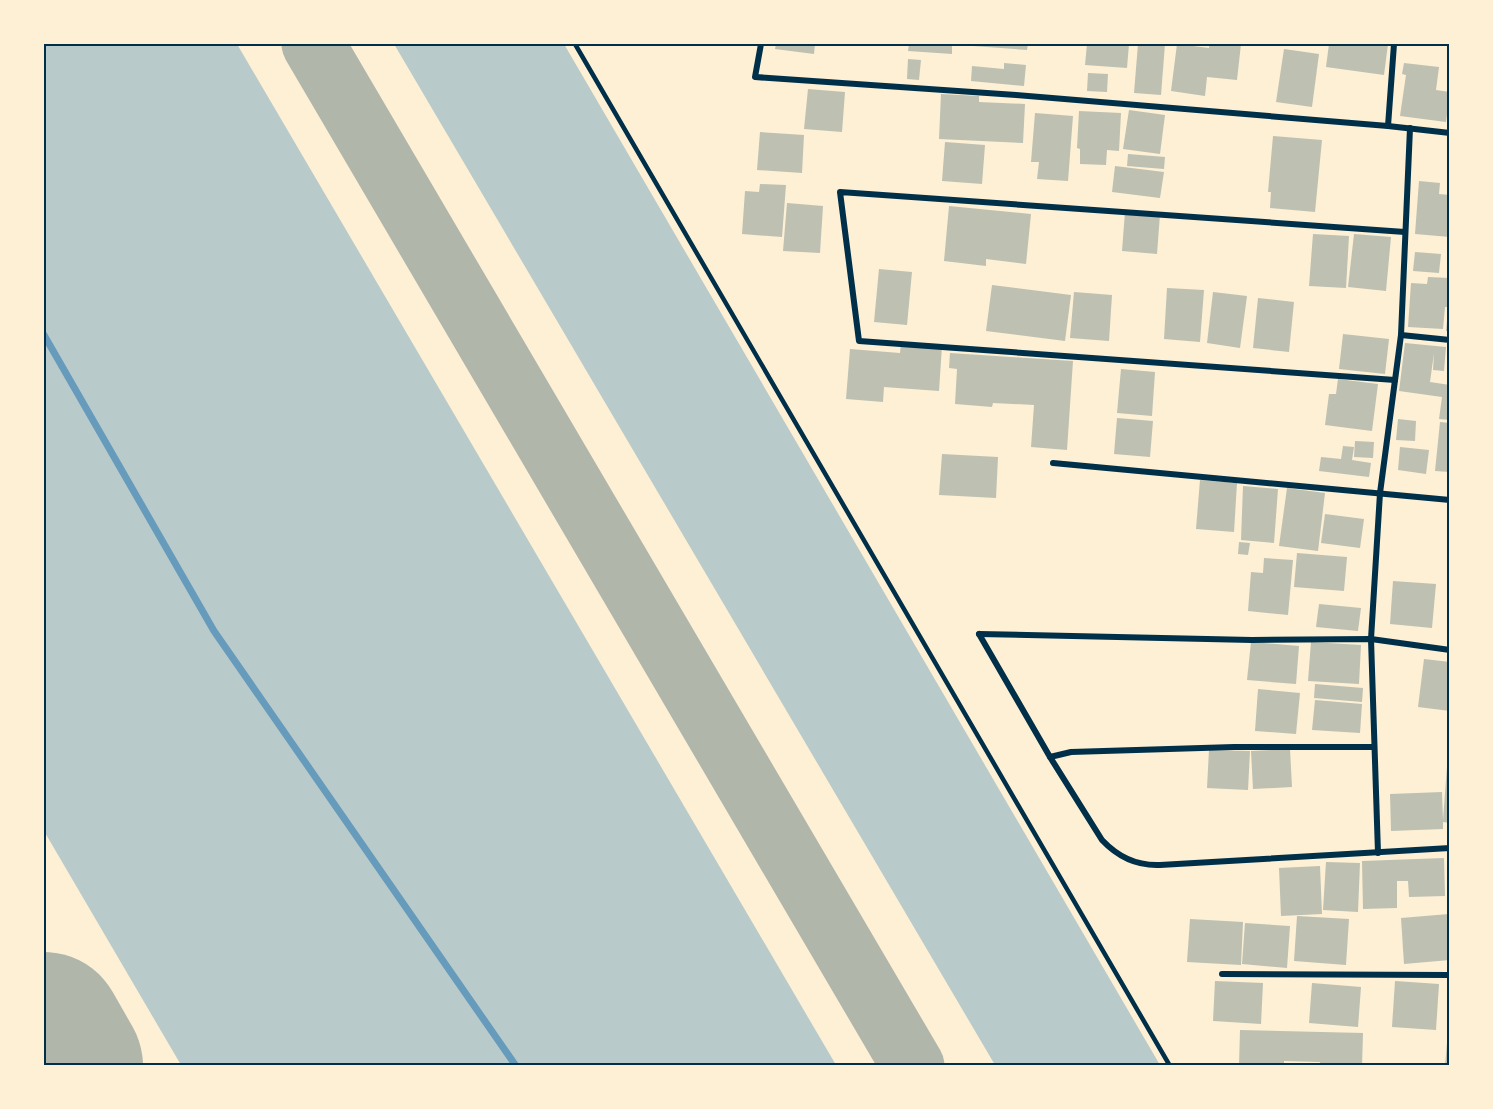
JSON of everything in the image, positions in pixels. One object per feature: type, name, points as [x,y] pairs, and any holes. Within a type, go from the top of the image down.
[{"type":"street","points":[[761,44],[755,77],[1016,95],[1449,133]]},
{"type":"street","points":[[1388,126],[1394,44]]},
{"type":"street","points":[[1378,853],[1371,639],[1380,493],[1401,335],[1410,128]]},
{"type":"street","points":[[1395,380],[859,341],[840,192],[1406,232]]},
{"type":"street","points":[[1401,335],[1449,340]]},
{"type":"street","points":[[1053,463],[1449,500]]},
{"type":"street","points":[[1449,650],[1371,639],[1252,640],[979,634],[1050,757],[1102,840],[1119,855],[1139,864],[1160,866],[1449,848]]},
{"type":"street","points":[[1050,757],[1071,752],[1374,747]]},
{"type":"street","points":[[1222,974],[1449,975]]},
{"type":"lane","points":[[575,44],[1170,1065]]},
{"type":"shaded area","points":[[44,44],[237,44],[836,1065],[181,1065],[44,831]]},
{"type":"shaded area","points":[[394,44],[564,44],[1160,1065],[995,1065]]},
{"type":"building","points":[[776,44],[815,44],[814,54],[775,49]]},
{"type":"building","points":[[909,44],[952,44],[952,54],[908,51]]},
{"type":"building","points":[[973,44],[1028,44],[1027,50],[973,46]]},
{"type":"building","points":[[1087,44],[1129,44],[1127,68],[1085,65]]},
{"type":"building","points":[[1138,44],[1165,44],[1161,95],[1134,93]]},
{"type":"building","points":[[1177,44],[1209,48],[1209,44],[1241,44],[1237,80],[1207,77],[1205,96],[1171,91]]},
{"type":"building","points":[[1329,44],[1388,44],[1384,75],[1326,67]]},
{"type":"building","points":[[1284,49],[1319,54],[1312,107],[1276,102]]},
{"type":"building","points":[[908,59],[921,60],[919,80],[907,79]]},
{"type":"building","points":[[1004,63],[1026,65],[1024,86],[971,81],[972,66],[1004,69]]},
{"type":"building","points":[[1404,63],[1439,67],[1436,90],[1450,92],[1446,122],[1400,116],[1406,75],[1402,74]]},
{"type":"building","points":[[1088,73],[1108,74],[1107,92],[1087,91]]},
{"type":"building","points":[[808,89],[845,92],[842,132],[804,129]]},
{"type":"building","points":[[941,94],[979,96],[979,102],[1025,104],[1023,143],[939,139]]},
{"type":"building","points":[[1129,110],[1165,115],[1160,154],[1123,149]]},
{"type":"building","points":[[1079,111],[1121,113],[1119,151],[1107,150],[1106,165],[1080,164],[1080,149],[1077,148]]},
{"type":"building","points":[[1035,113],[1073,116],[1068,181],[1037,179],[1039,162],[1031,162]]},
{"type":"building","points":[[760,132],[804,135],[802,173],[757,170]]},
{"type":"building","points":[[1273,136],[1322,140],[1315,212],[1270,208],[1271,192],[1268,192]]},
{"type":"building","points":[[945,142],[985,145],[982,184],[942,181]]},
{"type":"building","points":[[1128,154],[1165,157],[1164,169],[1127,166]]},
{"type":"building","points":[[1115,166],[1164,172],[1160,198],[1112,192]]},
{"type":"building","points":[[1419,181],[1440,183],[1439,194],[1450,195],[1450,237],[1415,234]]},
{"type":"building","points":[[760,184],[786,185],[782,237],[742,234],[745,191],[759,192]]},
{"type":"building","points":[[787,203],[823,206],[820,253],[783,251]]},
{"type":"building","points":[[949,206],[1031,214],[1026,264],[986,259],[986,266],[944,261]]},
{"type":"building","points":[[1125,212],[1160,214],[1157,254],[1122,251]]},
{"type":"building","points":[[1313,234],[1349,236],[1346,288],[1309,286]]},
{"type":"building","points":[[1354,234],[1391,237],[1386,291],[1348,287]]},
{"type":"building","points":[[1415,252],[1441,254],[1439,273],[1413,271]]},
{"type":"building","points":[[879,269],[912,272],[907,325],[874,322]]},
{"type":"building","points":[[1428,277],[1450,278],[1450,307],[1445,307],[1443,329],[1408,327],[1411,283],[1427,284]]},
{"type":"building","points":[[992,285],[1071,295],[1065,341],[986,331]]},
{"type":"building","points":[[1167,288],[1204,290],[1200,342],[1164,339]]},
{"type":"building","points":[[1074,292],[1112,295],[1109,341],[1070,338]]},
{"type":"building","points":[[1213,292],[1247,296],[1240,348],[1207,343]]},
{"type":"building","points":[[1258,298],[1294,302],[1289,352],[1253,348]]},
{"type":"building","points":[[1448,309],[1450,309],[1450,331],[1446,331]]},
{"type":"building","points":[[1343,334],[1389,339],[1385,374],[1339,369]]},
{"type":"building","points":[[901,343],[942,346],[939,391],[884,387],[883,402],[846,399],[850,349],[900,353]]},
{"type":"building","points":[[1405,343],[1446,347],[1444,371],[1433,370],[1434,353],[1430,382],[1450,385],[1450,420],[1439,419],[1442,397],[1399,391]]},
{"type":"building","points":[[950,353],[1073,361],[1067,450],[1031,447],[1034,405],[993,403],[992,407],[955,404],[957,369],[949,368]]},
{"type":"building","points":[[1121,369],[1155,372],[1152,416],[1117,413]]},
{"type":"building","points":[[1338,379],[1378,384],[1372,431],[1325,425],[1329,394],[1336,394]]},
{"type":"building","points":[[1117,418],[1153,421],[1150,457],[1114,454]]},
{"type":"building","points":[[1398,419],[1416,421],[1415,441],[1396,440]]},
{"type":"building","points":[[1440,422],[1450,423],[1450,472],[1435,471]]},
{"type":"building","points":[[1355,441],[1374,442],[1373,458],[1354,457]]},
{"type":"building","points":[[1343,446],[1354,447],[1352,460],[1371,463],[1369,477],[1319,471],[1321,457],[1341,459]]},
{"type":"building","points":[[1400,447],[1429,450],[1426,474],[1398,470]]},
{"type":"building","points":[[942,454],[998,457],[996,498],[939,495]]},
{"type":"building","points":[[1200,480],[1237,483],[1234,532],[1196,529]]},
{"type":"building","points":[[1243,486],[1278,489],[1274,543],[1241,540]]},
{"type":"building","points":[[1287,488],[1325,493],[1318,551],[1279,546]]},
{"type":"building","points":[[1325,514],[1364,519],[1360,548],[1321,543]]},
{"type":"building","points":[[1239,542],[1250,543],[1248,555],[1238,554]]},
{"type":"building","points":[[1297,553],[1347,557],[1344,591],[1294,587]]},
{"type":"building","points":[[1264,558],[1293,560],[1288,615],[1248,611],[1251,572],[1263,573]]},
{"type":"building","points":[[1393,581],[1436,584],[1432,628],[1390,624]]},
{"type":"building","points":[[1319,604],[1361,608],[1358,631],[1316,627]]},
{"type":"building","points":[[1251,642],[1299,646],[1296,684],[1247,680]]},
{"type":"building","points":[[1311,642],[1361,645],[1359,684],[1308,681]]},
{"type":"building","points":[[1424,659],[1450,662],[1450,711],[1418,707]]},
{"type":"building","points":[[1315,684],[1363,688],[1362,702],[1314,698]]},
{"type":"building","points":[[1258,689],[1300,693],[1296,734],[1255,731]]},
{"type":"building","points":[[1315,700],[1362,704],[1360,733],[1312,730]]},
{"type":"building","points":[[1290,749],[1292,787],[1253,789],[1251,751]]},
{"type":"building","points":[[1209,750],[1250,751],[1248,790],[1207,788]]},
{"type":"building","points":[[1448,753],[1450,753],[1450,823],[1443,822],[1443,829],[1391,831],[1390,794],[1442,792],[1443,820]]},
{"type":"building","points":[[1447,854],[1450,854],[1450,907],[1447,907]]},
{"type":"building","points":[[1444,858],[1445,896],[1409,897],[1408,881],[1397,881],[1397,908],[1363,909],[1362,861]]},
{"type":"building","points":[[1326,862],[1360,863],[1358,912],[1323,910]]},
{"type":"building","points":[[1320,866],[1322,914],[1281,916],[1279,868]]},
{"type":"building","points":[[1449,914],[1450,960],[1404,964],[1401,918]]},
{"type":"building","points":[[1297,916],[1349,919],[1346,965],[1294,961]]},
{"type":"building","points":[[1190,919],[1243,922],[1241,965],[1187,962]]},
{"type":"building","points":[[1245,923],[1290,926],[1287,968],[1242,964]]},
{"type":"building","points":[[1215,981],[1263,983],[1261,1024],[1213,1021]]},
{"type":"building","points":[[1395,981],[1439,984],[1436,1030],[1392,1027]]},
{"type":"building","points":[[1312,983],[1361,987],[1358,1027],[1309,1023]]},
{"type":"building","points":[[1240,1030],[1363,1033],[1362,1066],[1320,1066],[1320,1062],[1284,1061],[1284,1066],[1239,1066]]},
{"type":"building","points":[[1448,1031],[1450,1031],[1450,1066],[1445,1066]]},
{"type":"waterway","points":[[44,335],[214,631],[516,1066]]},
{"type":"taxiway","points":[[313,44],[913,1066]]},
{"type":"runway","points":[[44,1031],[64,1066]]}]
